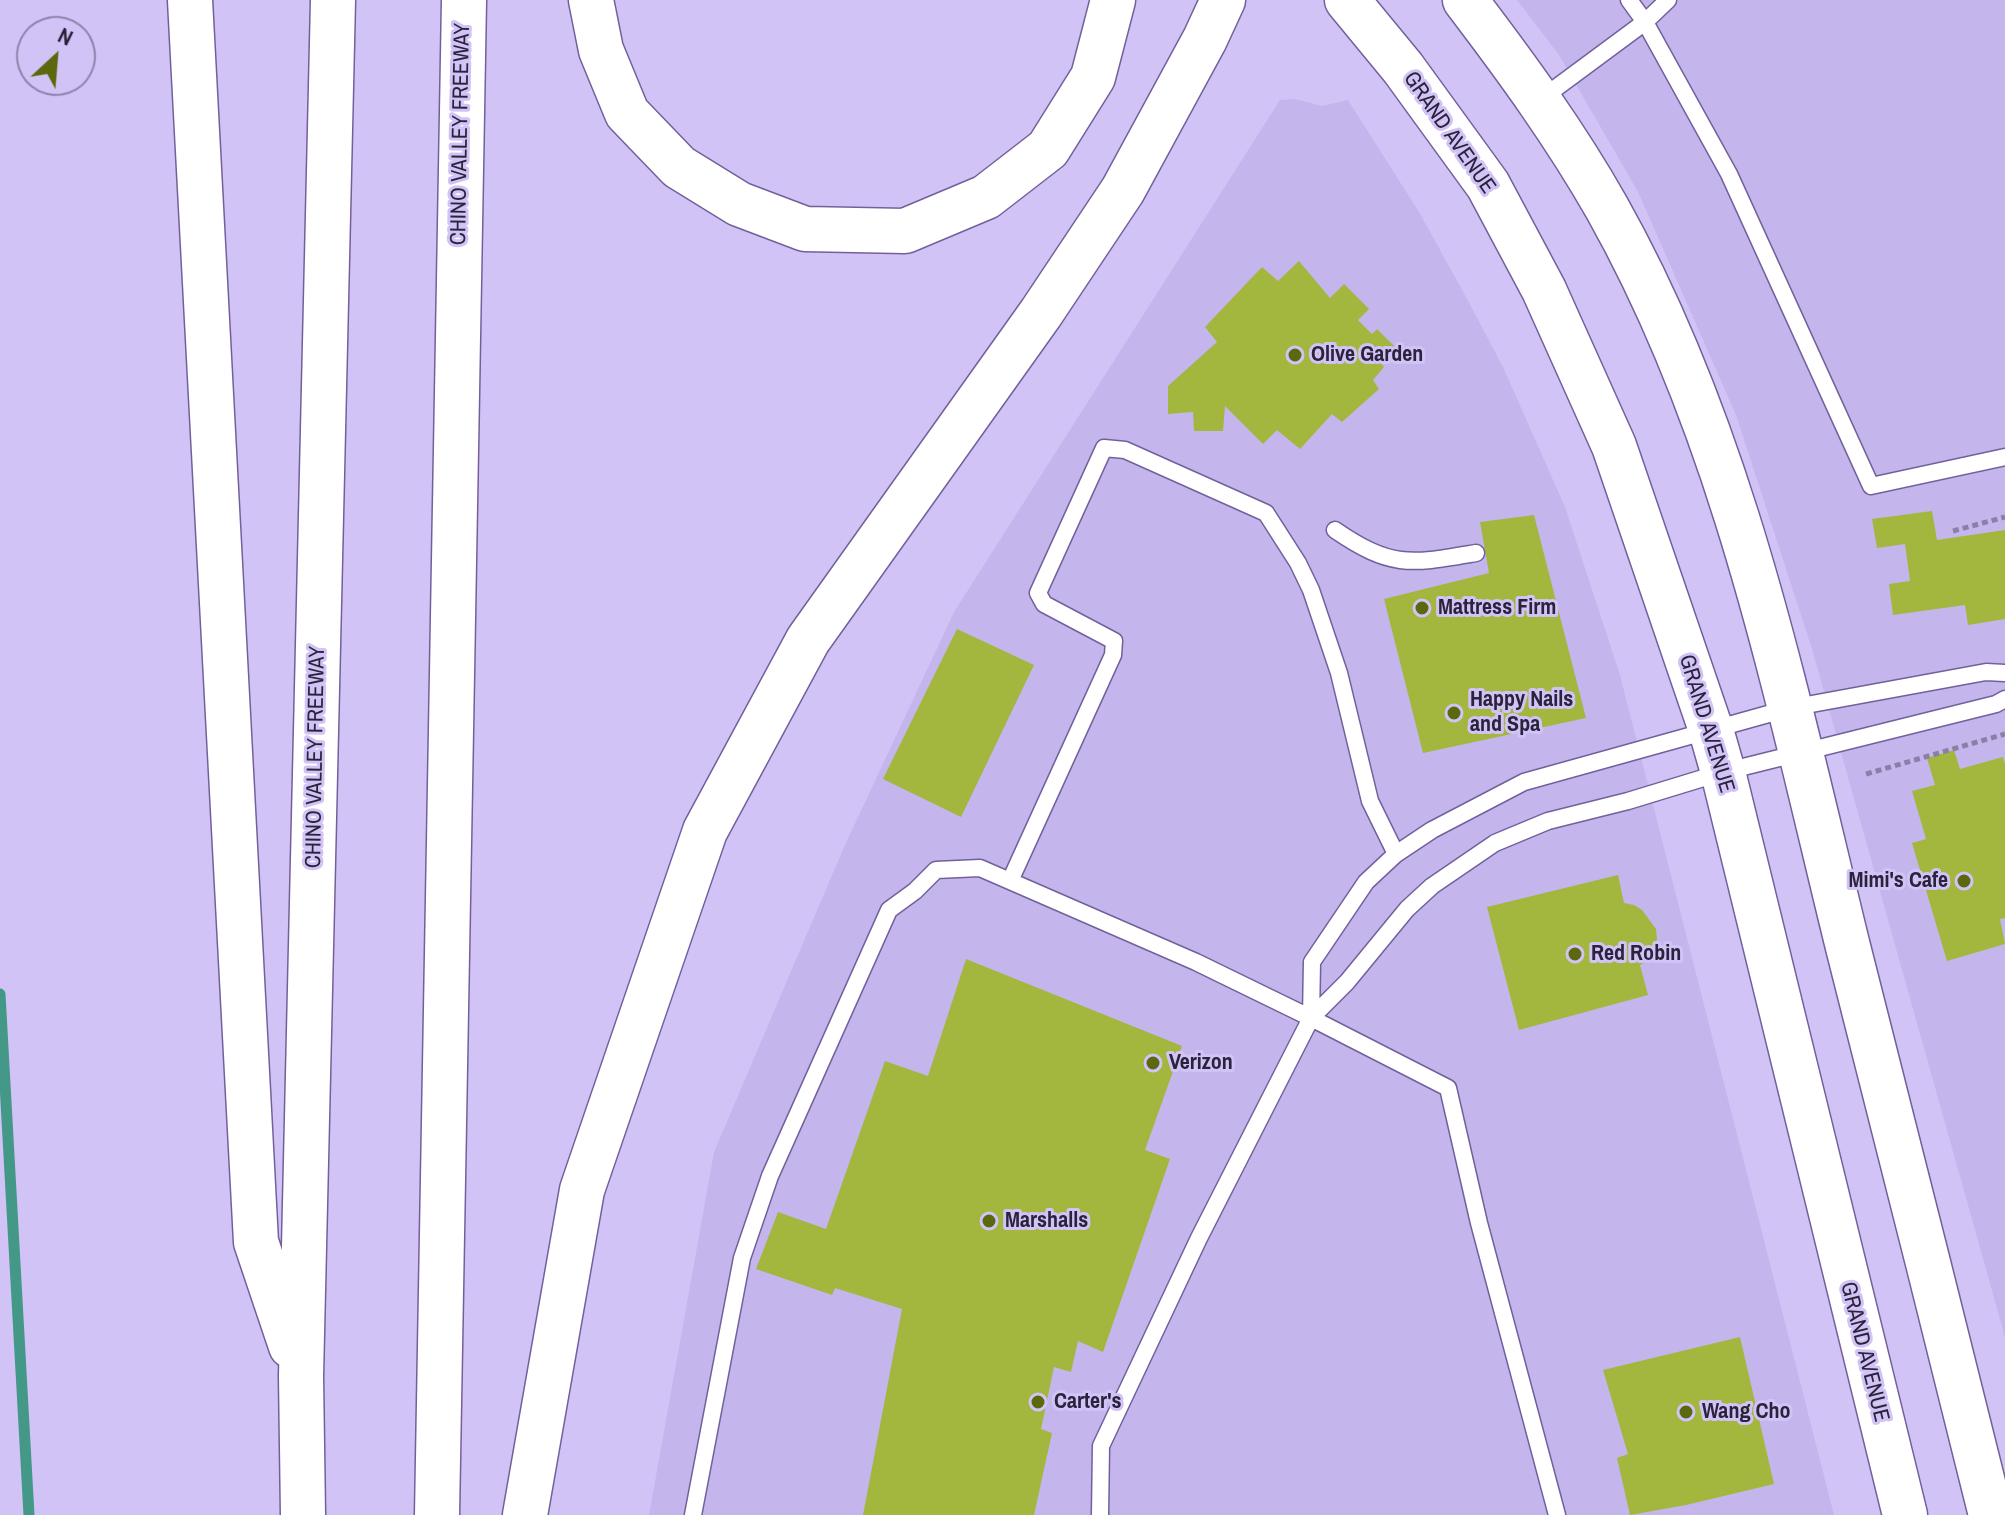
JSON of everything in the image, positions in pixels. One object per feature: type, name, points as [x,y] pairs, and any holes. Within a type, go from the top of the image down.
[{"type":"main road","points":[[190,0],[256,1242],[301,1376]]},
{"type":"main road","name":"CHINO VALLEY FREEWAY","points":[[303,1515],[301,1376],[333,0]]},
{"type":"main road","name":"CHINO VALLEY FREEWAY","points":[[437,1515],[464,0]]},
{"type":"main road","points":[[591,0],[601,50],[627,113],[679,167],[739,204],[805,229],[905,231],[986,197],[1048,149],[1093,77],[1113,0]]},
{"type":"main road","points":[[525,1515],[582,1190],[705,831],[808,640],[1041,313],[1123,190],[1223,0]]},
{"type":"main road","name":"GRAND AVENUE","points":[[1347,0],[1403,68],[1488,185],[1544,290],[1614,446],[1723,772],[1905,1515]]},
{"type":"main road","points":[[1465,0],[1540,100],[1608,211],[1691,387],[1719,463],[1790,708],[1991,1515]]},
{"type":"lane","points":[[1629,0],[1645,22],[1729,174],[1871,486],[2005,457]]},
{"type":"lane","points":[[1540,100],[1645,22],[1668,0]]},
{"type":"lane","points":[[1010,881],[1113,655],[1114,641],[1044,604],[1038,593],[1104,448],[1125,450],[1266,513],[1311,590],[1339,673],[1370,801],[1396,854]]},
{"type":"lane","points":[[1335,530],[1363,550],[1392,561],[1418,563],[1476,553]]},
{"type":"lane","points":[[1311,1018],[1312,962],[1366,882],[1396,854],[1432,830],[1524,782],[1790,708],[1986,672],[2005,673]]},
{"type":"lane","points":[[1100,1515],[1101,1446],[1205,1227],[1311,1018],[1347,982],[1407,909],[1432,886],[1495,843],[1548,821],[1723,772],[1996,704],[2005,699]]},
{"type":"lane","points":[[693,1515],[742,1258],[770,1176],[889,910],[936,870],[980,868],[1196,962],[1448,1088],[1479,1223],[1557,1515]]},
{"type":"path","points":[[1953,531],[2005,517]]},
{"type":"path","points":[[1866,774],[2005,734]]},
{"type":"shaded area","points":[[1517,0],[2005,0],[2005,1337],[1812,649],[1736,415],[1638,192],[1559,55]]},
{"type":"shaded area","points":[[1295,99],[1322,106],[1348,100],[1419,212],[1465,295],[1503,367],[1565,507],[1620,675],[1834,1515],[649,1515],[714,1152],[844,847],[954,612],[1280,100]]},
{"type":"building","name":"Olive Garden","points":[[1299,261],[1330,298],[1344,284],[1369,309],[1358,320],[1372,334],[1377,329],[1395,347],[1381,363],[1384,367],[1373,380],[1379,389],[1342,422],[1332,414],[1300,449],[1277,430],[1263,444],[1225,406],[1223,431],[1194,431],[1193,412],[1168,414],[1168,386],[1217,342],[1205,327],[1262,267],[1278,281]]},
{"type":"building","points":[[1932,511],[1937,540],[2005,530],[2005,619],[1968,625],[1965,605],[1893,615],[1889,584],[1910,581],[1905,544],[1877,548],[1872,519]]},
{"type":"building","points":[[1534,515],[1586,718],[1423,753],[1384,599],[1489,573],[1480,522]]},
{"type":"building","points":[[957,629],[1034,665],[961,817],[883,779]]},
{"type":"building","name":"Mimi's Cafe","points":[[1954,750],[1960,769],[2003,757],[2005,764],[2005,918],[2000,919],[2005,944],[1947,961],[1912,843],[1926,839],[1912,791],[1935,785],[1927,758]]},
{"type":"building","name":"Red Robin","points":[[1618,875],[1624,903],[1642,910],[1656,929],[1654,949],[1649,960],[1640,965],[1648,995],[1519,1030],[1487,907]]},
{"type":"building","points":[[966,959],[1182,1046],[1145,1150],[1170,1159],[1103,1352],[1078,1341],[1071,1372],[1054,1367],[1041,1429],[1052,1433],[1034,1515],[863,1515],[902,1309],[835,1288],[832,1295],[756,1269],[778,1212],[826,1229],[885,1061],[928,1076]]},
{"type":"building","name":"Wang Cho","points":[[1740,1337],[1774,1484],[1630,1515],[1617,1458],[1628,1454],[1603,1370]]},
{"type":"waterway","points":[[0,994],[29,1515]]},
{"type":"place","name":"Olive Garden","points":[[1295,355]]},
{"type":"place","name":"Mattress Firm","points":[[1422,608]]},
{"type":"place","name":"Happy Nails and Spa","points":[[1454,713]]},
{"type":"place","name":"Mimi's Cafe","points":[[1964,881]]},
{"type":"place","name":"Red Robin","points":[[1575,954]]},
{"type":"place","name":"Verizon","points":[[1153,1063]]},
{"type":"place","name":"Marshalls","points":[[989,1221]]},
{"type":"place","name":"Carter's","points":[[1038,1402]]},
{"type":"place","name":"Wang Cho","points":[[1686,1412]]}]
